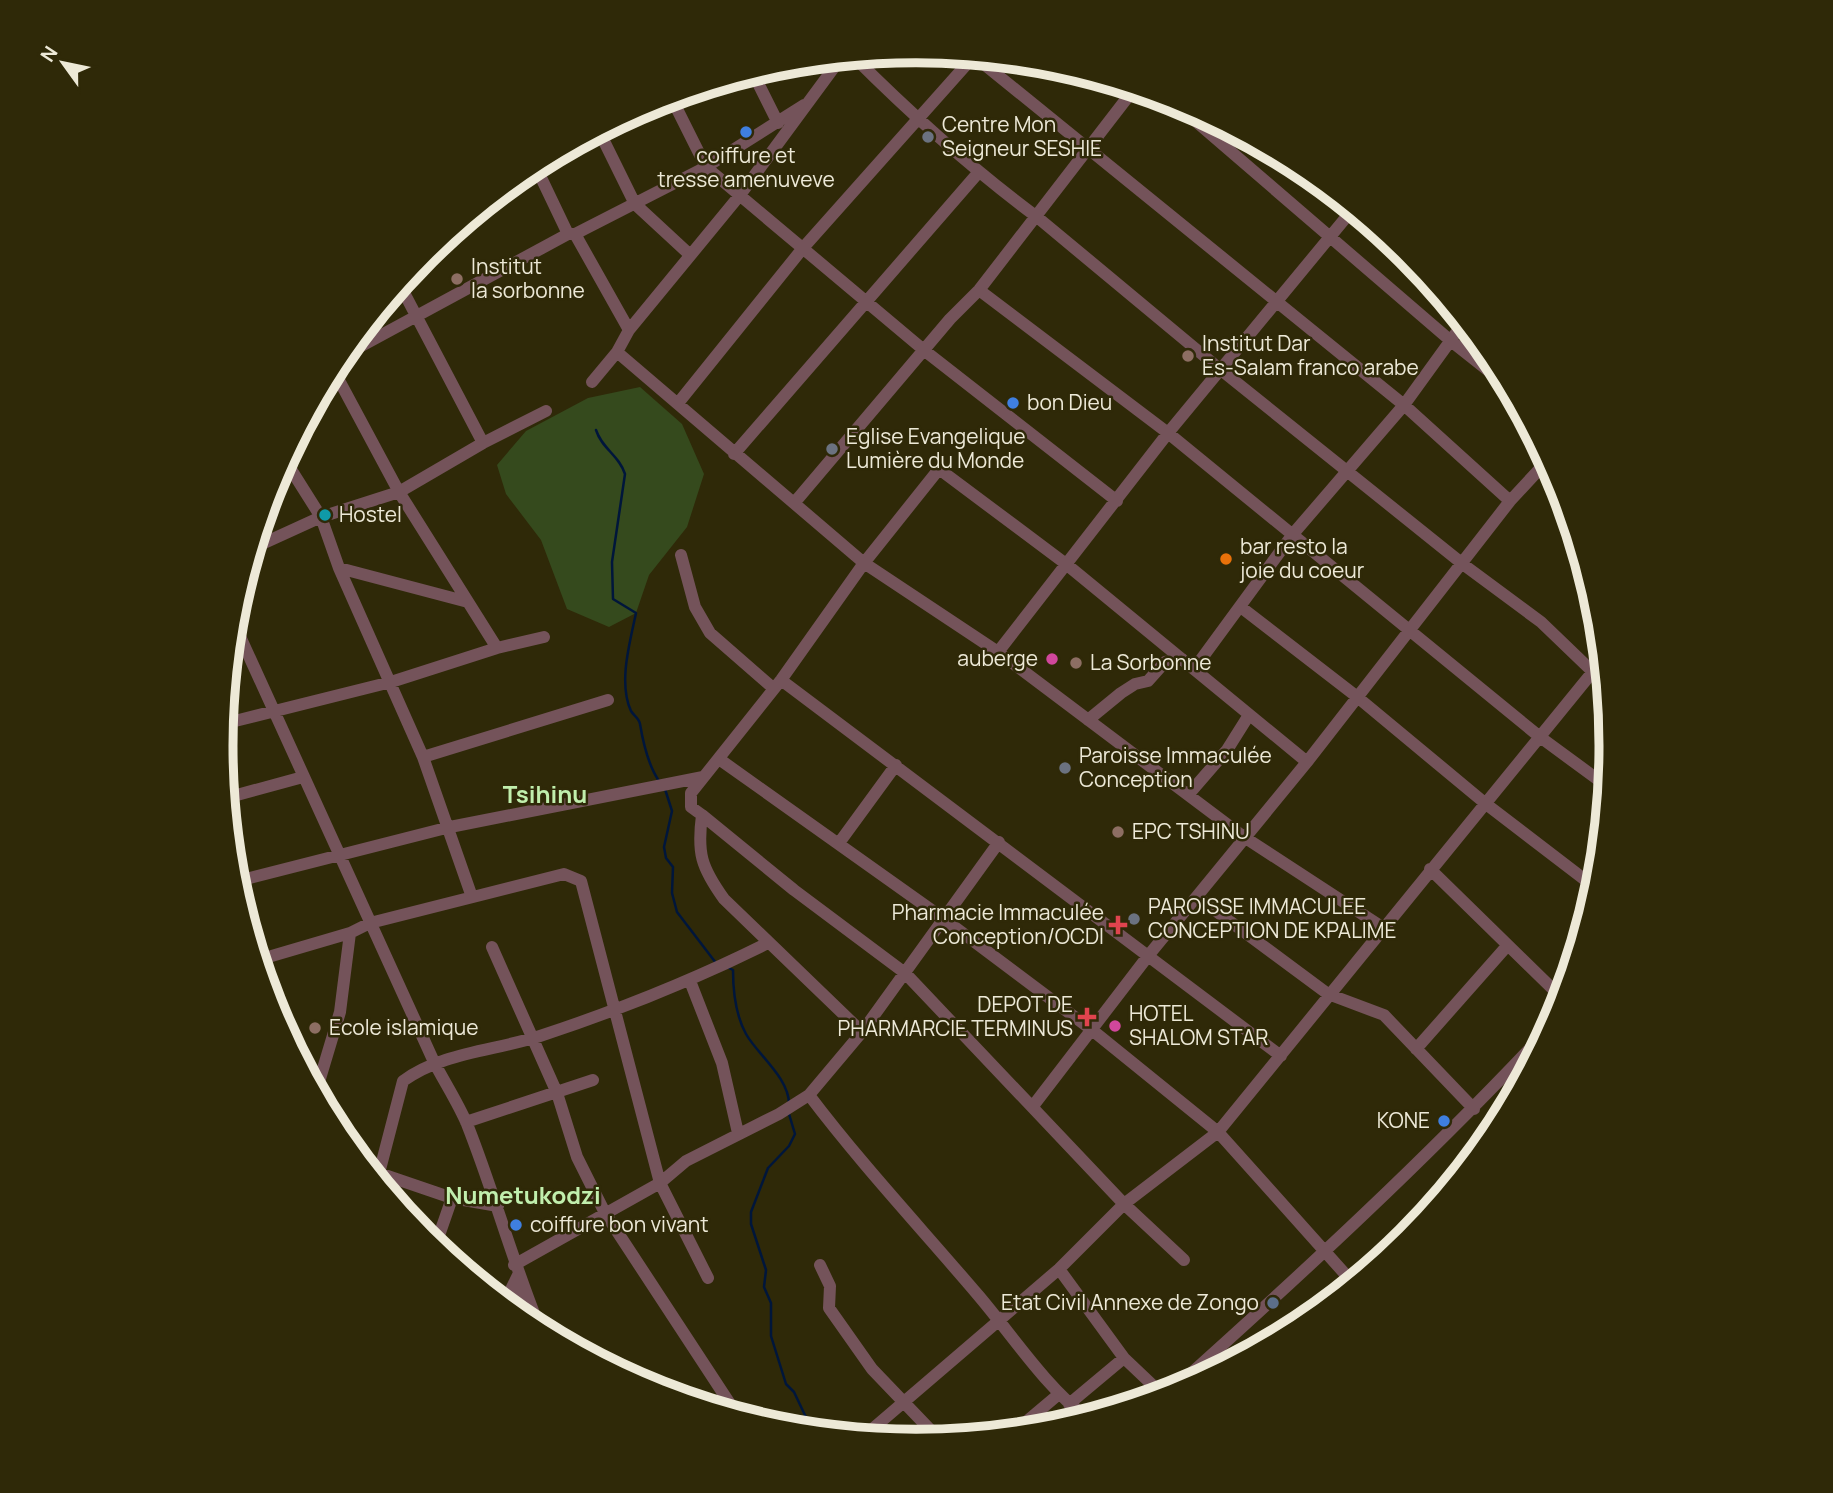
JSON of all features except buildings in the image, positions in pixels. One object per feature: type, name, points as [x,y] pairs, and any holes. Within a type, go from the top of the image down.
[{"type":"street","points":[[862,65],[916,120],[978,173],[1037,217],[1221,370],[1464,565],[1541,622],[1593,672]]},
{"type":"street","points":[[679,402],[803,248],[966,65]]},
{"type":"street","points":[[987,67],[1088,152],[1404,405],[1510,501]]},
{"type":"street","points":[[593,382],[617,352],[629,330],[740,195],[833,68]]},
{"type":"street","points":[[757,82],[778,123]]},
{"type":"street","points":[[795,502],[979,290],[1128,97]]},
{"type":"street","points":[[364,345],[572,234],[706,167],[804,105]]},
{"type":"street","points":[[676,107],[706,167],[925,351],[1117,501]]},
{"type":"street","points":[[1199,124],[1486,368]]},
{"type":"street","points":[[603,139],[635,204],[689,254]]},
{"type":"street","points":[[734,454],[978,173]]},
{"type":"street","points":[[540,176],[629,330]]},
{"type":"street","points":[[998,652],[1168,433],[1347,216]]},
{"type":"street","points":[[979,290],[1168,433],[1412,629],[1540,737],[1599,781]]},
{"type":"street","points":[[405,294],[483,443]]},
{"type":"street","points":[[1194,669],[1293,534],[1404,405],[1459,330]]},
{"type":"street","points":[[617,352],[679,402],[734,454],[795,502],[864,563],[998,652],[1244,837],[1382,928]]},
{"type":"street","points":[[339,381],[399,492],[497,648]]},
{"type":"street","points":[[264,543],[321,517],[399,492],[483,443],[546,411]]},
{"type":"street","points":[[1033,1106],[1148,956],[1464,565],[1510,501],[1541,468]]},
{"type":"street","points":[[1184,1260],[1124,1204],[905,973],[794,890],[691,807],[691,793],[777,684],[864,563],[939,469],[1066,564],[1307,762]]},
{"type":"street","points":[[291,470],[321,517],[339,568],[424,757],[472,897]]},
{"type":"street","points":[[681,555],[695,607],[710,633],[777,684],[896,765],[1281,1056]]},
{"type":"street","points":[[339,568],[468,602]]},
{"type":"street","points":[[1241,608],[1356,696],[1486,804],[1587,881]]},
{"type":"street","points":[[234,720],[391,682],[497,648],[544,637]]},
{"type":"street","points":[[242,640],[303,777],[342,855],[434,1062],[466,1122],[498,1206],[516,1270],[533,1312]]},
{"type":"street","points":[[1088,720],[1121,693],[1135,684],[1148,681],[1165,662],[1182,659]]},
{"type":"street","points":[[873,1429],[1059,1269],[1124,1204],[1219,1132],[1328,994],[1595,669]]},
{"type":"street","points":[[424,757],[608,700]]},
{"type":"street","points":[[1188,795],[1227,750],[1249,715]]},
{"type":"street","points":[[719,759],[944,919],[1092,1030],[1219,1132],[1347,1277]]},
{"type":"street","points":[[839,843],[896,765]]},
{"type":"street","points":[[235,796],[303,777]]},
{"type":"street","points":[[246,879],[450,827],[703,778]]},
{"type":"street","points":[[702,815],[698,847],[706,874],[724,899],[862,1032]]},
{"type":"street","points":[[507,1294],[516,1270],[605,1213],[660,1183],[686,1160],[779,1114],[809,1096],[862,1032],[999,842]]},
{"type":"street","points":[[1430,869],[1554,991]]},
{"type":"street","points":[[267,960],[350,933],[370,923],[564,874],[582,881],[660,1183],[708,1278]]},
{"type":"street","points":[[1197,897],[1328,994],[1384,1015],[1474,1109]]},
{"type":"street","points":[[320,1079],[340,1012],[350,933]]},
{"type":"street","points":[[377,1167],[403,1081],[434,1062],[534,1038],[614,1012],[690,981],[768,943]]},
{"type":"street","points":[[1416,1049],[1507,946]]},
{"type":"street","points":[[492,947],[557,1093],[577,1157],[605,1213],[730,1404]]},
{"type":"street","points":[[690,981],[722,1063],[738,1133]]},
{"type":"street","points":[[1193,1371],[1325,1253],[1474,1109],[1530,1049]]},
{"type":"street","points":[[466,1122],[593,1080]]},
{"type":"street","points":[[809,1096],[852,1152],[999,1320],[1059,1394],[1077,1411]]},
{"type":"street","points":[[386,1178],[452,1198],[498,1206]]},
{"type":"street","points":[[439,1235],[452,1198]]},
{"type":"street","points":[[820,1265],[830,1286],[830,1308],[872,1369],[930,1430]]},
{"type":"street","points":[[1059,1269],[1124,1358],[1155,1387]]},
{"type":"street","points":[[516,1270],[521,1304]]},
{"type":"street","points":[[1069,1404],[1124,1358]]},
{"type":"street","points":[[1028,1421],[1059,1394]]},
{"type":"green space","points":[[640,387],[682,424],[704,474],[687,527],[649,575],[636,613],[609,627],[567,609],[541,540],[506,494],[497,465],[526,431],[588,398]]},
{"type":"waterway","points":[[596,430],[625,474],[612,562],[613,599],[636,613],[626,662],[625,688],[631,711],[639,722],[649,761],[659,781]]},
{"type":"waterway","points":[[665,789],[672,811],[664,847],[666,858],[673,867],[672,893],[677,912],[716,963]]},
{"type":"waterway","points":[[729,968],[733,970],[735,1003],[742,1026],[751,1042],[779,1076],[788,1094],[789,1104]]},
{"type":"waterway","points":[[789,1114],[795,1134],[789,1146],[768,1168],[751,1212],[751,1224],[766,1270],[764,1287],[771,1303],[771,1336],[786,1384],[794,1392],[808,1421]]},
{"type":"place","name":"coiffure et tresse amenuveve","points":[[746,132]]},
{"type":"place","name":"Centre Mon Seigneur SESHIE","points":[[928,137]]},
{"type":"place","name":"Institut la sorbonne","points":[[457,279]]},
{"type":"place","name":"Institut Dar Es-Salam franco arabe","points":[[1188,356]]},
{"type":"place","name":"bon Dieu","points":[[1013,403]]},
{"type":"place","name":"Eglise Evangelique Lumière du Monde","points":[[832,449]]},
{"type":"place","name":"Hostel","points":[[325,515]]},
{"type":"place","name":"bar resto la joie du coeur","points":[[1226,559]]},
{"type":"place","name":"auberge","points":[[1052,659]]},
{"type":"place","name":"La Sorbonne","points":[[1076,663]]},
{"type":"place","name":"Paroisse Immaculée Conception","points":[[1065,768]]},
{"type":"place","name":"EPC TSHINU","points":[[1118,832]]},
{"type":"place","name":"PAROISSE IMMACULEE CONCEPTION DE KPALIME","points":[[1134,919]]},
{"type":"place","name":"Pharmacie Immaculée Conception/OCDI","points":[[1118,925]]},
{"type":"place","name":"DEPOT DE PHARMARCIE TERMINUS","points":[[1087,1017]]},
{"type":"place","name":"HOTEL SHALOM STAR","points":[[1115,1026]]},
{"type":"place","name":"Ecole islamique","points":[[315,1028]]},
{"type":"place","name":"KONE","points":[[1444,1121]]},
{"type":"place","name":"coiffure bon vivant","points":[[516,1225]]},
{"type":"place","name":"Etat Civil Annexe de Zongo","points":[[1273,1303]]},
{"type":"district","name":"Tsihinu","points":[[545,795]]},
{"type":"district","name":"Numetukodzi","points":[[523,1196]]}]
